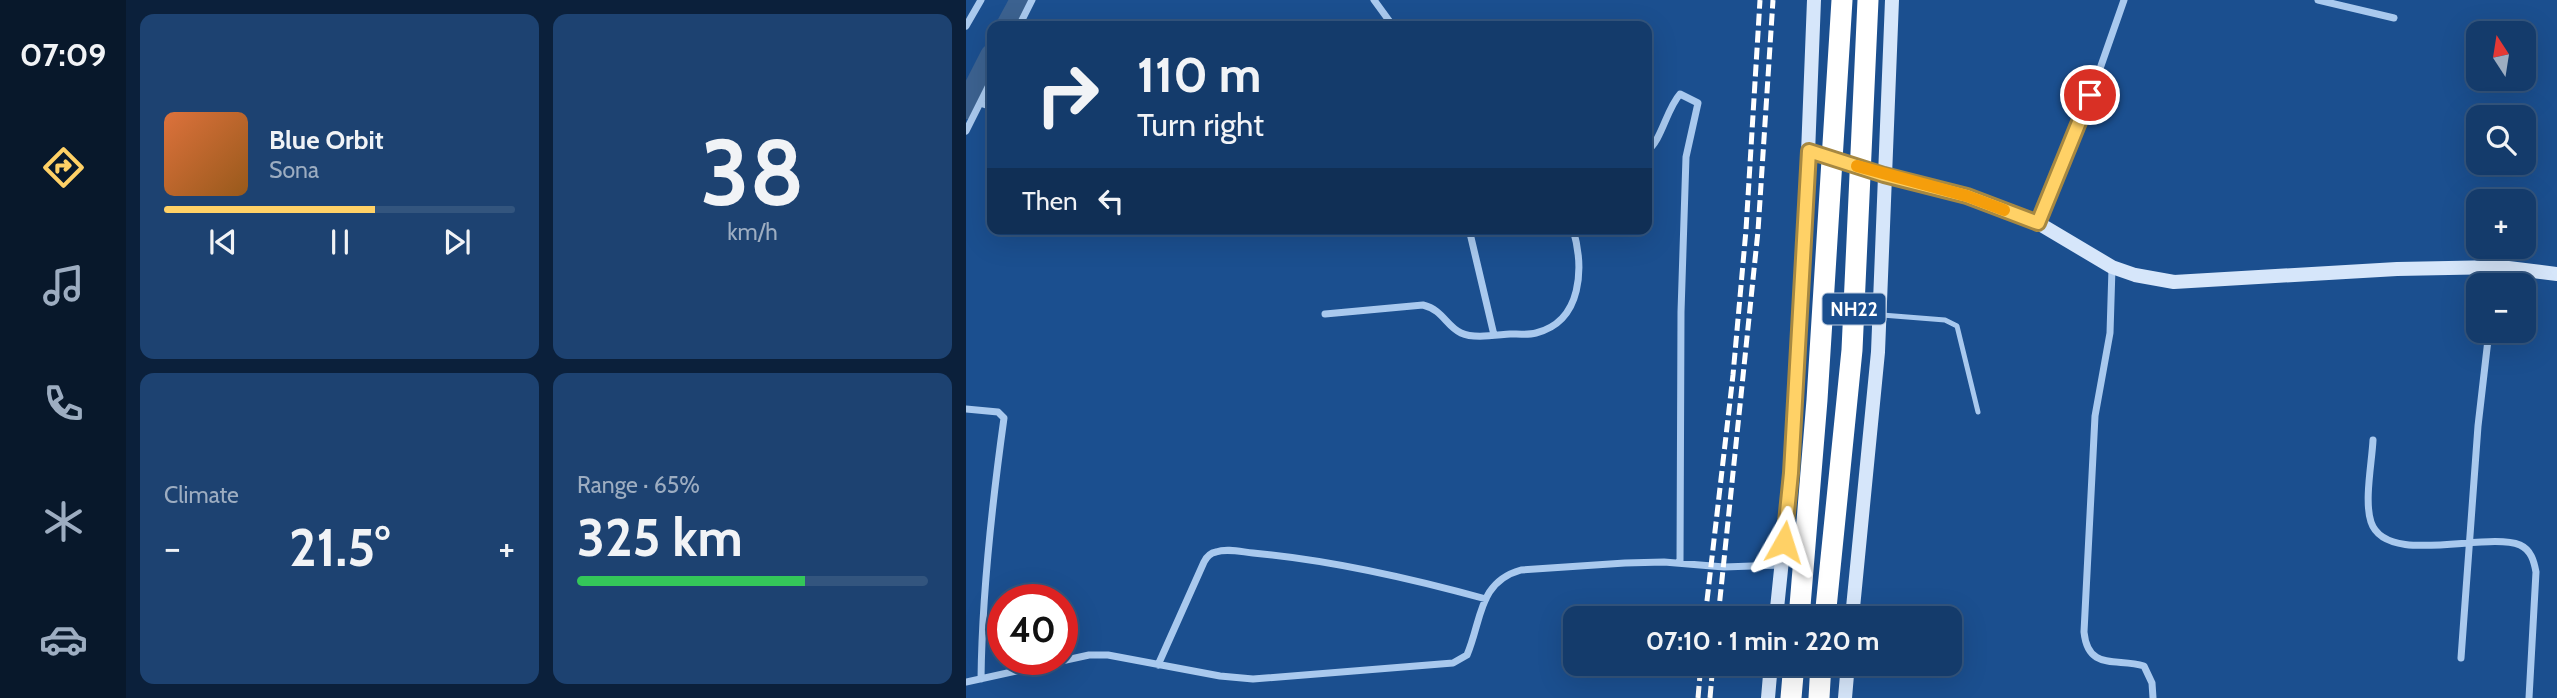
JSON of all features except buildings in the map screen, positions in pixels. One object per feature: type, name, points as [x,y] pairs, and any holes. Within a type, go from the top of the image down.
[{"type":"highway","name":"NH22","points":[[1800,606],[1817,400],[1842,0]]},
{"type":"highway","name":"NH22","points":[[1826,606],[1852,350],[1868,0]]},
{"type":"highway","points":[[1791,698],[1793,676]]},
{"type":"highway","points":[[1818,698],[1820,676]]},
{"type":"street","points":[[966,26],[981,0]]},
{"type":"street","points":[[1022,21],[1032,0]]},
{"type":"street","points":[[1374,0],[1389,21]]},
{"type":"street","points":[[1777,606],[1791,473],[1809,151],[1814,0]]},
{"type":"street","points":[[1853,606],[1878,352],[1892,0]]},
{"type":"street","points":[[2038,223],[2096,80],[2124,0]]},
{"type":"street","points":[[2318,0],[2394,19]]},
{"type":"street","points":[[966,129],[987,89]]},
{"type":"street","points":[[1652,147],[1668,110],[1680,94],[1698,103],[1686,157],[1681,312],[1679,563]]},
{"type":"street","points":[[980,103],[987,105]]},
{"type":"street","points":[[1809,151],[1884,175],[1967,196],[2038,223],[2112,267],[2135,275],[2174,282],[2397,269],[2500,267],[2557,274]]},
{"type":"street","points":[[1470,235],[1494,335]]},
{"type":"street","points":[[1325,314],[1423,305],[1433,307],[1462,333],[1535,333],[1557,323],[1566,315],[1579,284],[1578,250],[1574,235]]},
{"type":"street","points":[[2112,267],[2110,333],[2095,416],[2084,632],[2086,647],[2094,657],[2144,666],[2152,683],[2153,698]]},
{"type":"street","points":[[2499,273],[2500,267]]},
{"type":"street","points":[[2461,658],[2478,426],[2488,343]]},
{"type":"street","points":[[966,409],[998,412],[1004,418],[981,634],[981,679]]},
{"type":"street","points":[[2373,440],[2371,520],[2377,533],[2391,542],[2417,545],[2520,545],[2533,557],[2536,572],[2529,698]]},
{"type":"street","points":[[1158,665],[1204,562],[1208,555],[1220,551],[1278,555],[1337,565],[1430,584],[1486,599]]},
{"type":"street","points":[[966,682],[1089,655],[1108,655],[1220,676],[1253,678],[1452,663],[1467,655],[1486,599],[1495,583],[1502,577],[1521,570],[1625,562],[1724,567],[1782,565]]},
{"type":"street","points":[[1768,698],[1770,676]]},
{"type":"street","points":[[1845,698],[1847,676]]},
{"type":"lane","points":[[1879,314],[1945,320],[1957,326],[1978,412]]},
{"type":"waterway","points":[[1011,21],[1022,0]]},
{"type":"waterway","points":[[966,107],[987,66]]},
{"type":"railway","points":[[1706,606],[1733,375],[1746,230],[1760,0]]},
{"type":"railway","points":[[1719,606],[1758,231],[1773,0]]},
{"type":"railway","points":[[1698,698],[1700,676]]},
{"type":"railway","points":[[1710,698],[1712,676]]},
{"type":"slow traffic","points":[[1857,166],[1967,196],[2004,210]]},
{"type":"route","points":[[1784,542],[1791,473],[1809,151],[1884,175],[1967,196],[2038,223],[2090,95]]}]
